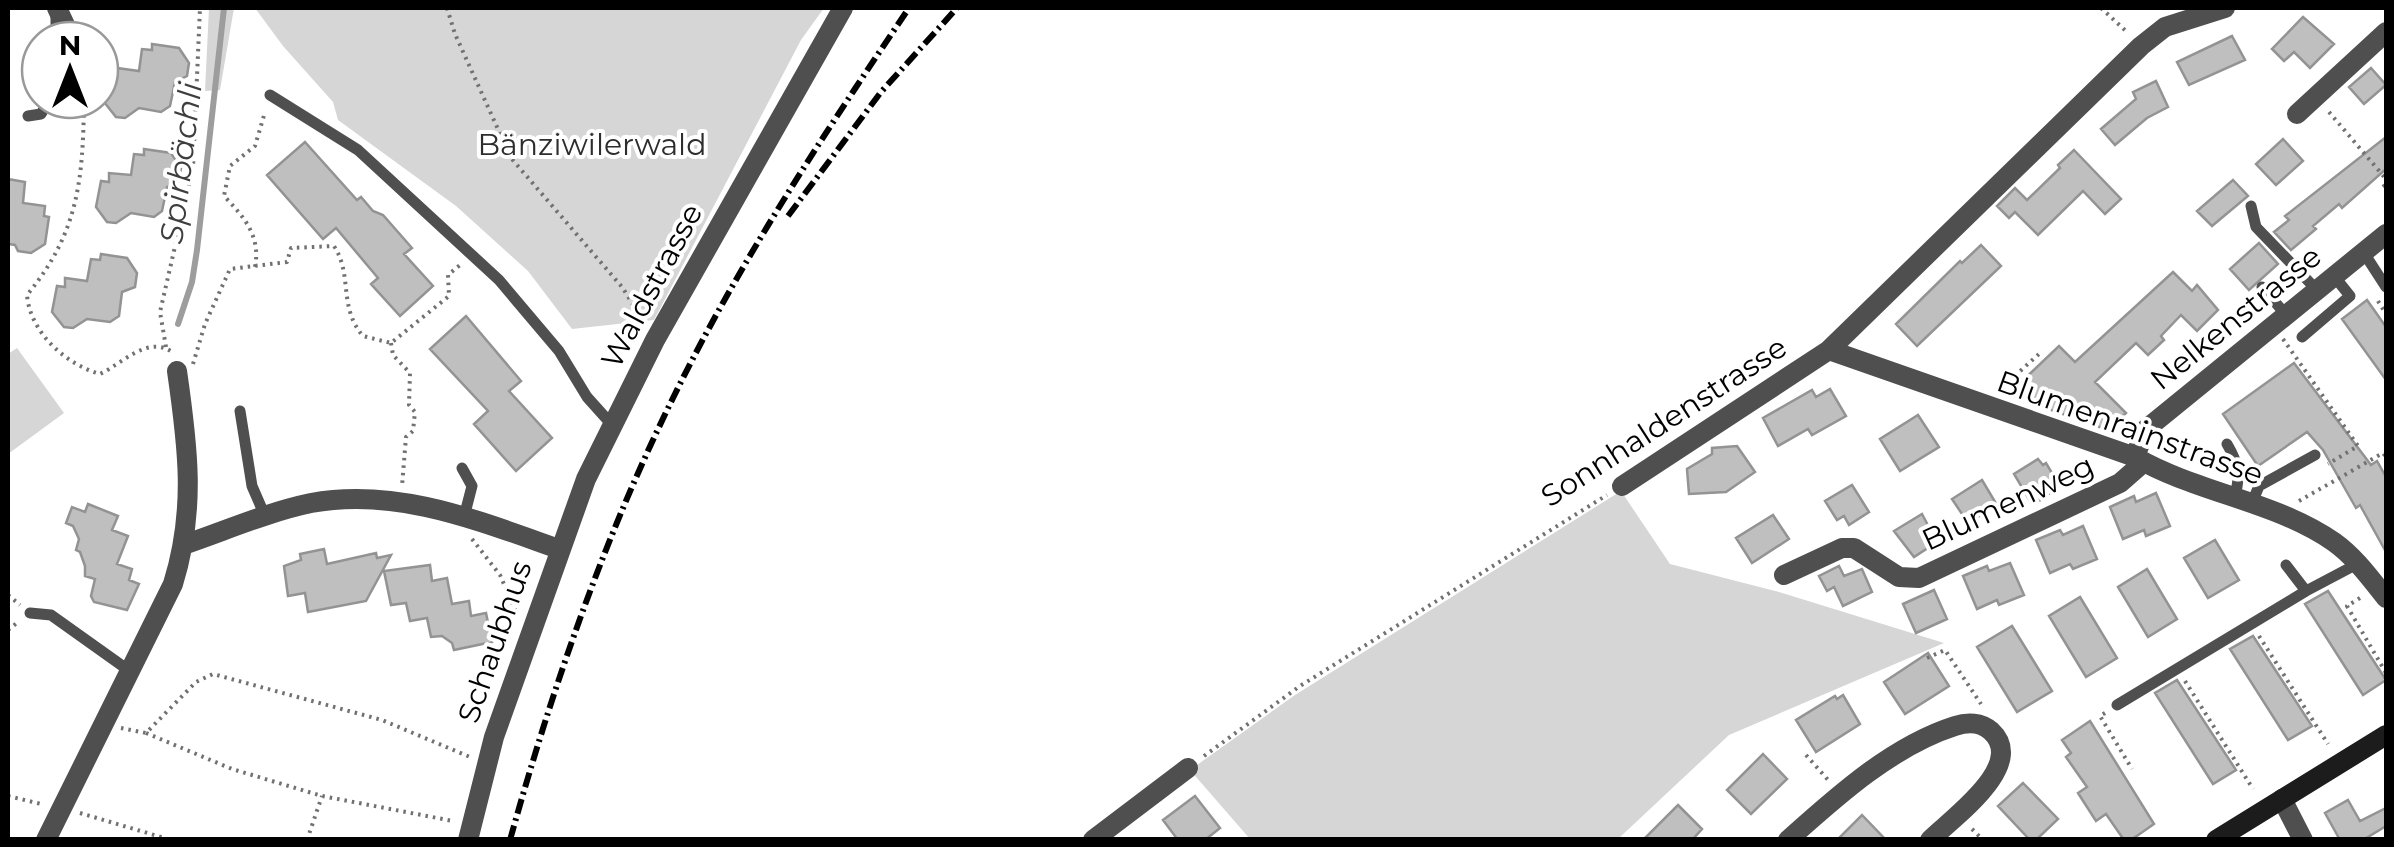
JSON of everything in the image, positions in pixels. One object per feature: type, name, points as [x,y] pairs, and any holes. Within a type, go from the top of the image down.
[{"type":"street","name":"Waldstrasse","points":[[559,549],[586,479],[655,340],[843,8]]},
{"type":"street","name":"Sonnhaldenstrasse","points":[[1622,486],[1829,350],[2141,46],[2165,27],[2225,8]]},
{"type":"street","points":[[2297,114],[2386,32]]},
{"type":"street","name":"Nelkenstrasse","points":[[2140,460],[2145,430],[2386,234]]},
{"type":"street","name":"Blumenrainstrasse","points":[[1829,350],[2140,460],[2161,472],[2302,524],[2334,542],[2359,563],[2386,598]]},
{"type":"street","points":[[46,840],[173,584],[186,544],[188,449],[177,371]]},
{"type":"street","name":"Blumenweg","points":[[1784,575],[1842,548],[1854,548],[1898,577],[1918,578],[2120,483],[2140,460]]},
{"type":"street","name":"Schaubhus","points":[[186,544],[265,516],[351,498],[401,500],[466,526],[559,549],[464,831]]},
{"type":"street","points":[[1788,840],[1902,751],[1956,725],[1981,725],[1991,730],[2000,744],[2001,761],[1994,778],[1930,840]]},
{"type":"street","points":[[2216,840],[2386,735]]},
{"type":"street","points":[[1092,840],[1188,768]]},
{"type":"street","points":[[2282,800],[2303,840]]},
{"type":"lane","points":[[2165,27],[2178,8]]},
{"type":"lane","points":[[270,95],[358,150],[499,280],[613,426]]},
{"type":"lane","points":[[2251,206],[2256,228],[2326,283],[2350,296],[2302,337]]},
{"type":"lane","points":[[2364,252],[2386,287]]},
{"type":"lane","points":[[2262,287],[2281,322]]},
{"type":"lane","points":[[240,411],[252,486],[265,516]]},
{"type":"lane","points":[[2227,444],[2238,462],[2242,502]]},
{"type":"lane","points":[[2242,502],[2258,486],[2315,455]]},
{"type":"lane","points":[[462,468],[472,486],[466,526]]},
{"type":"lane","points":[[2117,706],[2359,563]]},
{"type":"lane","points":[[2286,565],[2306,591]]},
{"type":"lane","points":[[30,613],[51,614],[131,672]]},
{"type":"path","points":[[200,8],[194,168],[160,312],[166,347],[176,357],[177,371],[192,365],[226,272],[286,262],[291,248],[334,246],[342,264],[352,320],[363,336],[390,344]]},
{"type":"path","points":[[447,8],[511,158],[622,287],[655,340]]},
{"type":"path","points":[[2101,8],[2141,46]]},
{"type":"path","points":[[255,267],[249,223],[224,196],[230,166],[255,146],[270,95]]},
{"type":"path","points":[[2316,96],[2385,183]]},
{"type":"path","points":[[84,120],[83,158],[71,220],[51,265],[27,295],[28,312],[39,331],[79,368],[100,374],[149,346],[166,347]]},
{"type":"path","points":[[390,344],[449,296],[448,274],[473,256]]},
{"type":"path","points":[[2281,322],[2309,380],[2358,446],[2328,465],[2315,455]]},
{"type":"path","points":[[390,344],[393,355],[410,373],[409,405],[416,412],[413,431],[406,438],[402,490]]},
{"type":"path","points":[[1986,407],[2040,354]]},
{"type":"path","points":[[2290,506],[2383,453],[2386,457]]},
{"type":"path","name":"Sonnhaldenstrasse","points":[[1188,768],[1300,686],[1622,486]]},
{"type":"path","points":[[466,526],[510,591],[518,616]]},
{"type":"path","points":[[2354,602],[2347,606],[2386,673]]},
{"type":"path","points":[[2252,624],[2328,744]]},
{"type":"path","points":[[1927,658],[1945,650],[1982,706],[1981,725]]},
{"type":"path","points":[[2178,669],[2253,789]]},
{"type":"path","points":[[146,733],[196,682],[212,674],[382,720],[479,760]]},
{"type":"path","points":[[2117,706],[2100,716],[2132,768]]},
{"type":"path","points":[[104,724],[146,733],[232,768],[322,796],[464,831]]},
{"type":"path","points":[[1806,755],[1841,795]]},
{"type":"path","points":[[8,796],[171,840]]},
{"type":"path","points":[[308,840],[322,796]]},
{"type":"green space","points":[[209,8],[234,8],[220,90],[205,91]]},
{"type":"green space","name":"Bänziwilerwald","points":[[255,8],[824,8],[801,40],[654,320],[572,329],[528,271],[456,206],[338,120],[333,102]]},
{"type":"green space","points":[[17,348],[64,413],[8,454],[8,354]]},
{"type":"green space","points":[[1621,491],[1670,564],[1779,592],[1944,643],[1729,735],[1618,839],[1250,839],[1190,770],[1295,695]]},
{"type":"building","points":[[2303,17],[2334,44],[2310,68],[2294,52],[2284,61],[2272,49]]},
{"type":"building","points":[[2232,36],[2245,60],[2189,85],[2177,62]]},
{"type":"building","points":[[152,44],[179,48],[189,63],[187,76],[175,82],[170,106],[161,112],[139,108],[120,117],[120,68],[139,71],[142,49],[152,50]]},
{"type":"building","points":[[2371,68],[2386,85],[2364,104],[2349,87]]},
{"type":"building","points":[[2156,81],[2168,107],[2147,118],[2115,145],[2101,129],[2136,99],[2133,92]]},
{"type":"building","points":[[2386,137],[2386,169],[2342,208],[2339,204],[2313,226],[2316,229],[2291,250],[2274,232],[2289,220],[2285,216]]},
{"type":"building","points":[[2283,139],[2303,161],[2276,185],[2256,164]]},
{"type":"building","points":[[305,142],[357,200],[361,197],[373,211],[383,215],[412,248],[404,254],[433,286],[400,316],[371,284],[378,278],[336,228],[323,239],[267,175]]},
{"type":"building","points":[[144,149],[171,153],[181,168],[179,181],[167,187],[162,211],[154,217],[131,213],[116,223],[107,222],[96,207],[101,181],[109,182],[109,173],[131,175],[134,154],[144,155]]},
{"type":"building","points":[[2074,150],[2121,199],[2105,214],[2083,191],[2038,235],[2015,212],[2009,218],[1997,206],[2015,188],[2027,200]]},
{"type":"building","points":[[8,179],[25,182],[23,203],[45,206],[44,216],[49,217],[45,244],[31,253],[8,244]]},
{"type":"building","points":[[2233,180],[2248,196],[2212,226],[2197,211]]},
{"type":"building","points":[[2259,243],[2278,264],[2249,290],[2230,269]]},
{"type":"building","points":[[1981,245],[2001,266],[1917,346],[1896,324]]},
{"type":"building","points":[[101,254],[127,258],[137,273],[135,287],[122,292],[119,316],[110,322],[87,319],[73,328],[64,327],[52,312],[57,286],[65,287],[65,278],[87,281],[91,259],[100,260]]},
{"type":"building","points":[[2173,272],[2192,291],[2197,285],[2218,310],[2197,331],[2181,315],[2148,355],[2136,343],[2095,382],[2126,413],[2108,430],[2037,405],[2018,385],[2059,346],[2075,362]]},
{"type":"building","points":[[2367,300],[2386,327],[2386,380],[2342,319]]},
{"type":"building","points":[[466,316],[521,381],[509,391],[552,438],[516,471],[474,424],[488,411],[430,349]]},
{"type":"building","points":[[2294,363],[2371,465],[2377,461],[2386,477],[2386,552],[2360,505],[2356,508],[2323,450],[2307,432],[2258,466],[2223,414]]},
{"type":"building","points":[[1830,389],[1846,416],[1812,435],[1808,429],[1778,446],[1763,418],[1812,390],[1816,397]]},
{"type":"building","points":[[1918,415],[1939,447],[1900,471],[1880,439]]},
{"type":"building","points":[[1737,446],[1755,472],[1726,492],[1689,494],[1687,469],[1712,454],[1712,448]]},
{"type":"building","points":[[2038,459],[2043,465],[2046,463],[2057,488],[2039,501],[2036,497],[2030,501],[2014,474]]},
{"type":"building","points":[[1982,480],[1997,505],[1968,523],[1952,499]]},
{"type":"building","points":[[1852,485],[1869,512],[1849,525],[1844,516],[1837,520],[1825,501]]},
{"type":"building","points":[[2156,493],[2170,526],[2146,536],[2144,530],[2123,539],[2110,507],[2134,496],[2136,502]]},
{"type":"building","points":[[88,504],[118,516],[112,530],[128,536],[117,564],[132,569],[129,580],[139,584],[127,610],[94,602],[91,596],[95,579],[85,576],[85,566],[76,550],[79,539],[73,526],[66,523],[72,507],[85,512]]},
{"type":"building","points":[[1922,514],[1937,542],[1914,557],[1894,531]]},
{"type":"building","points":[[1773,515],[1789,539],[1752,563],[1736,538]]},
{"type":"building","points":[[2083,526],[2097,559],[2050,573],[2036,540]]},
{"type":"building","points":[[2215,540],[2239,580],[2208,598],[2184,558]]},
{"type":"building","points":[[324,549],[327,564],[376,553],[377,558],[391,555],[366,601],[308,612],[305,593],[288,596],[284,566],[301,560],[300,554]]},
{"type":"building","points":[[2010,563],[2024,595],[1977,609],[1963,576],[1987,566],[1989,571]]},
{"type":"building","points":[[430,565],[432,581],[447,578],[452,604],[469,601],[471,616],[486,613],[492,642],[454,650],[452,643],[442,636],[431,637],[427,618],[410,621],[406,603],[391,605],[384,571]]},
{"type":"building","points":[[1839,566],[1844,576],[1862,569],[1872,592],[1843,606],[1834,587],[1827,591],[1819,576]]},
{"type":"building","points":[[2147,569],[2177,619],[2148,637],[2118,587]]},
{"type":"building","points":[[1934,590],[1947,619],[1916,633],[1903,604]]},
{"type":"building","points":[[2328,591],[2386,680],[2363,695],[2305,604]]},
{"type":"building","points":[[2080,597],[2117,658],[2086,677],[2049,616]]},
{"type":"building","points":[[2012,626],[2052,691],[2017,712],[1977,647]]},
{"type":"building","points":[[2253,636],[2312,726],[2288,740],[2230,649]]},
{"type":"building","points":[[1928,653],[1949,686],[1905,714],[1884,682]]},
{"type":"building","points":[[2177,680],[2236,770],[2213,784],[2155,693]]},
{"type":"building","points":[[1843,695],[1860,724],[1816,752],[1796,720]]},
{"type":"building","points":[[2090,721],[2154,824],[2131,840],[2124,840],[2106,814],[2096,821],[2078,793],[2087,787],[2066,757],[2071,753],[2062,740]]},
{"type":"building","points":[[1763,754],[1787,779],[1751,814],[1727,790]]},
{"type":"building","points":[[2023,783],[2058,819],[2036,840],[2030,840],[1998,806]]},
{"type":"building","points":[[1195,796],[1220,828],[1205,840],[1178,840],[1163,820]]},
{"type":"building","points":[[2348,800],[2360,821],[2386,808],[2386,826],[2363,840],[2340,840],[2325,813]]},
{"type":"building","points":[[1678,805],[1702,829],[1692,840],[1643,840]]},
{"type":"building","points":[[1862,815],[1886,840],[1837,840]]},
{"type":"waterway","name":"Spirbächli","points":[[178,324],[192,282],[197,250],[224,8]]},
{"type":"railway","points":[[510,840],[581,615],[624,505],[673,398],[755,248],[909,8]]},
{"type":"railway","points":[[788,216],[881,92],[957,8]]}]
